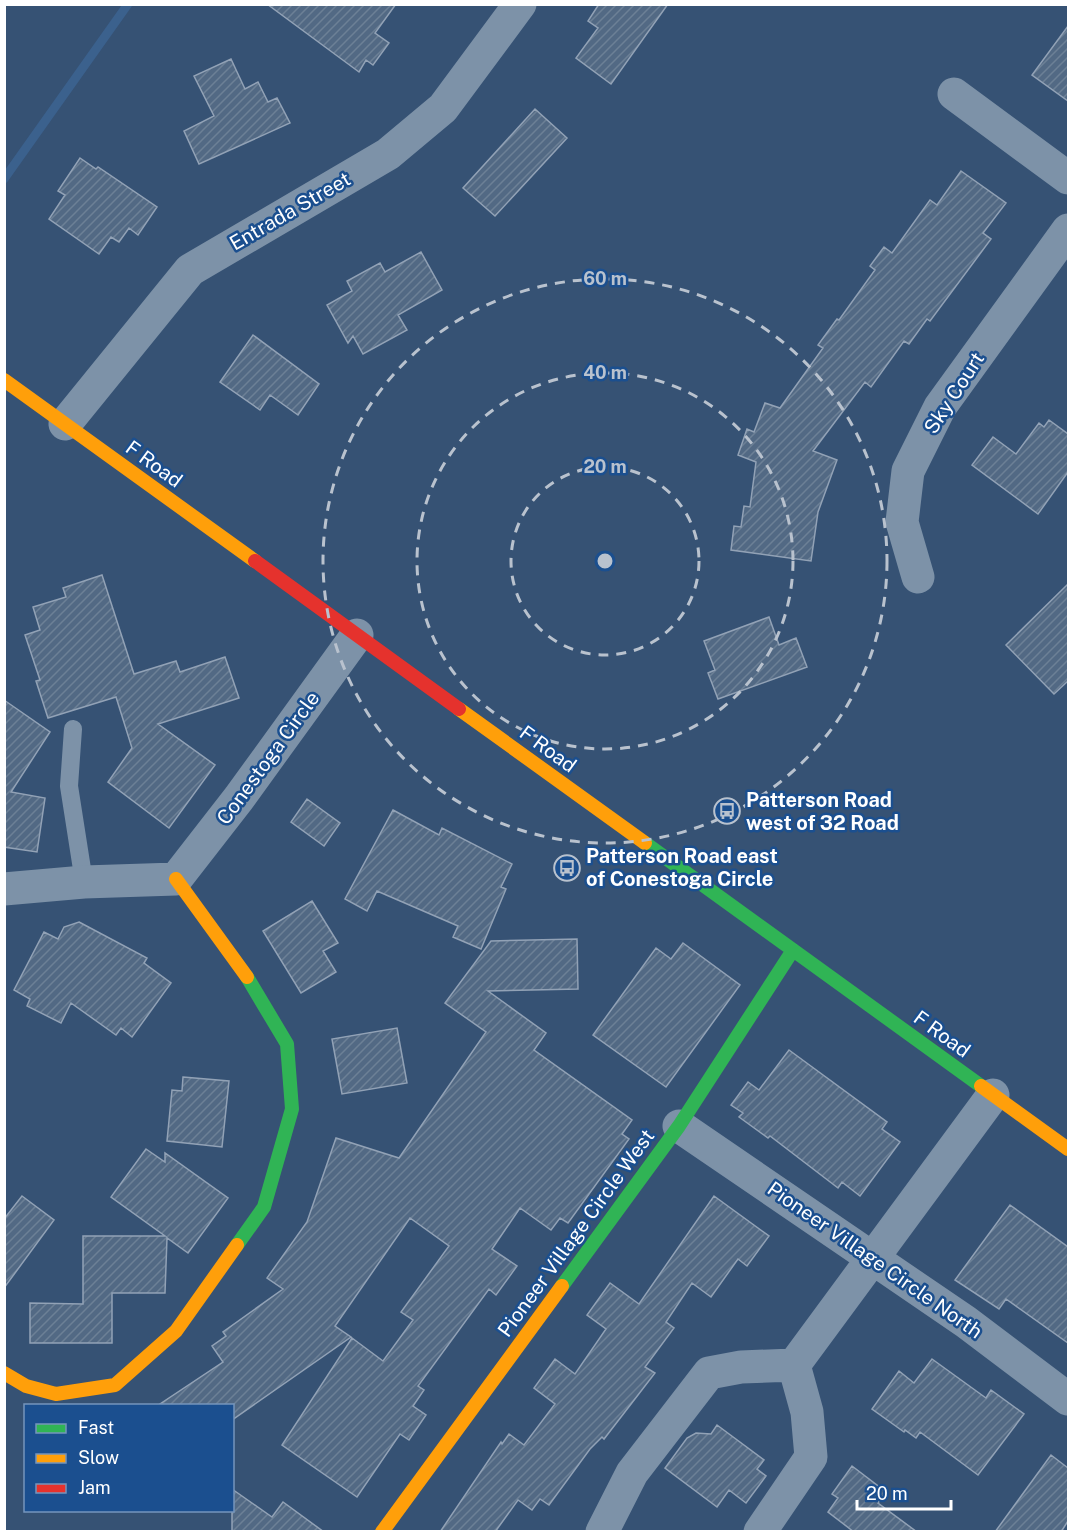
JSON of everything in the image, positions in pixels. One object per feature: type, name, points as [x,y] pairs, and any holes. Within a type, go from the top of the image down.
[{"type":"street","name":"Entrada Street","points":[[65,424],[190,270],[388,154],[443,108],[520,4]]},
{"type":"street","points":[[954,94],[1068,178]]},
{"type":"street","name":"Sky Court","points":[[918,577],[902,522],[908,471],[940,406],[1068,230]]},
{"type":"street","name":"F Road","points":[[4,380],[1068,1149]]},
{"type":"street","name":"Conestoga Circle","points":[[176,879],[239,798],[357,635]]},
{"type":"street","points":[[4,889],[84,882],[176,879],[248,978],[287,1044],[292,1109],[264,1207],[176,1331],[115,1385],[56,1394],[26,1386],[4,1373]]},
{"type":"street","name":"Pioneer Village Circle West","points":[[382,1532],[679,1126],[793,950]]},
{"type":"street","points":[[794,1365],[993,1095]]},
{"type":"street","name":"Pioneer Village Circle North","points":[[679,1126],[874,1258],[1068,1399]]},
{"type":"street","points":[[602,1532],[632,1473],[709,1373],[741,1367],[794,1365]]},
{"type":"street","points":[[760,1532],[811,1457],[807,1412],[794,1365]]},
{"type":"lane","points":[[73,729],[69,786],[84,882]]},
{"type":"building","points":[[267,4],[396,4],[375,33],[389,43],[373,65],[366,60],[359,72]]},
{"type":"building","points":[[599,4],[668,4],[611,84],[576,58],[598,28],[588,21]]},
{"type":"building","points":[[1068,26],[1068,101],[1032,75]]},
{"type":"building","points":[[231,59],[245,89],[258,82],[268,102],[277,98],[290,123],[199,164],[184,131],[214,116],[194,76]]},
{"type":"building","points":[[535,109],[567,138],[495,216],[463,188]]},
{"type":"building","points":[[80,158],[96,169],[98,167],[157,207],[138,235],[129,228],[119,242],[111,237],[99,254],[49,219],[65,195],[58,191]]},
{"type":"building","points":[[961,171],[1006,203],[983,233],[991,239],[930,321],[927,319],[909,344],[904,341],[871,387],[865,382],[813,451],[837,460],[818,512],[811,561],[731,550],[734,526],[741,527],[744,506],[750,507],[756,462],[738,455],[747,429],[754,432],[765,403],[780,408],[823,348],[818,345],[875,270],[870,266],[884,247],[892,253],[930,200],[937,205]]},
{"type":"building","points":[[421,252],[442,290],[398,315],[407,330],[363,354],[353,336],[348,343],[327,305],[352,291],[347,281],[380,263],[385,272]]},
{"type":"building","points":[[253,335],[319,384],[298,415],[270,395],[260,410],[220,382]]},
{"type":"building","points":[[1049,420],[1068,434],[1068,472],[1038,514],[972,465],[993,437],[1016,454],[1039,423],[1044,427]]},
{"type":"building","points":[[102,575],[134,674],[176,661],[180,672],[225,657],[239,698],[158,724],[215,765],[169,828],[108,782],[132,748],[116,697],[48,718],[36,681],[40,680],[25,635],[40,630],[33,607],[66,597],[63,588]]},
{"type":"building","points":[[1068,584],[1068,681],[1054,694],[1006,645]]},
{"type":"building","points":[[769,617],[779,645],[796,638],[807,667],[718,699],[708,673],[715,670],[704,641]]},
{"type":"building","points":[[4,700],[50,732],[11,792],[45,798],[37,852],[4,847]]},
{"type":"building","points":[[307,799],[340,823],[324,846],[291,822]]},
{"type":"building","points":[[393,810],[439,835],[442,828],[512,864],[501,887],[506,889],[481,949],[453,937],[458,926],[377,891],[367,911],[345,899]]},
{"type":"building","points":[[312,901],[338,943],[323,951],[336,972],[301,993],[263,931]]},
{"type":"building","points":[[79,922],[147,958],[144,963],[171,983],[132,1037],[121,1028],[116,1035],[71,1003],[61,1023],[27,1006],[30,999],[14,990],[44,932],[58,939],[64,927]]},
{"type":"building","points":[[577,939],[578,989],[488,991],[546,1033],[534,1050],[632,1120],[622,1134],[629,1139],[568,1223],[560,1218],[551,1230],[520,1208],[492,1249],[517,1266],[496,1295],[489,1289],[418,1386],[424,1390],[413,1406],[426,1415],[409,1440],[400,1434],[357,1497],[282,1445],[352,1338],[383,1361],[413,1320],[401,1312],[449,1246],[410,1218],[335,1326],[351,1337],[234,1419],[234,1404],[160,1404],[223,1362],[212,1346],[226,1336],[223,1332],[283,1289],[267,1278],[307,1222],[336,1138],[399,1158],[486,1032],[445,1003],[491,941]]},
{"type":"building","points":[[683,943],[740,985],[666,1087],[593,1035],[656,948],[671,959]]},
{"type":"building","points":[[397,1028],[407,1083],[342,1094],[332,1039]]},
{"type":"building","points":[[789,1050],[887,1122],[882,1129],[900,1142],[860,1196],[842,1182],[838,1188],[770,1136],[768,1138],[739,1117],[743,1113],[731,1105],[748,1082],[759,1090]]},
{"type":"building","points":[[183,1077],[229,1081],[222,1147],[167,1141],[172,1090],[182,1091]]},
{"type":"building","points":[[146,1149],[165,1162],[165,1153],[228,1198],[188,1253],[167,1238],[165,1293],[112,1293],[112,1343],[30,1343],[30,1303],[83,1304],[83,1236],[165,1236],[111,1197]]},
{"type":"building","points":[[22,1196],[54,1220],[4,1288],[4,1219]]},
{"type":"building","points":[[714,1196],[769,1236],[747,1266],[738,1259],[711,1297],[692,1283],[666,1322],[674,1328],[645,1367],[655,1373],[604,1439],[602,1437],[590,1449],[549,1505],[540,1499],[532,1510],[518,1500],[495,1532],[440,1532],[501,1442],[502,1444],[509,1434],[524,1445],[555,1404],[534,1388],[555,1359],[575,1374],[606,1329],[587,1315],[610,1283],[639,1304]]},
{"type":"building","points":[[1010,1205],[1068,1247],[1068,1343],[1006,1299],[999,1309],[955,1280]]},
{"type":"building","points":[[932,1359],[986,1398],[991,1390],[1024,1414],[978,1475],[920,1432],[916,1438],[872,1409],[899,1371],[914,1383]]},
{"type":"building","points":[[717,1425],[764,1460],[757,1469],[766,1476],[746,1503],[729,1490],[717,1507],[665,1468],[687,1438],[696,1433],[711,1434]]},
{"type":"building","points":[[1051,1455],[1068,1468],[1068,1521],[1061,1532],[995,1532]]},
{"type":"building","points":[[852,1466],[886,1492],[878,1503],[917,1532],[854,1532],[828,1512],[838,1498],[832,1494]]},
{"type":"building","points":[[234,1490],[272,1517],[283,1502],[324,1532],[232,1532]]},
{"type":"waterway","points":[[4,179],[128,4]]},
{"type":"traffic: fast","points":[[645,843],[981,1086]]},
{"type":"traffic: fast","points":[[562,1286],[679,1126],[793,950]]},
{"type":"traffic: fast","points":[[237,1245],[264,1207],[292,1109],[287,1044],[247,977]]},
{"type":"traffic: slow","points":[[4,380],[255,561]]},
{"type":"traffic: slow","points":[[459,709],[645,843]]},
{"type":"traffic: slow","points":[[176,879],[247,977]]},
{"type":"traffic: slow","points":[[981,1086],[1068,1149]]},
{"type":"traffic: slow","points":[[4,1373],[26,1386],[56,1394],[115,1385],[176,1331],[237,1245]]},
{"type":"traffic: slow","points":[[382,1532],[562,1286]]},
{"type":"traffic: jam","points":[[255,561],[459,709]]},
{"type":"place","name":"Patterson Road west of 32 Road","points":[[727,811]]},
{"type":"place","name":"Patterson Road east of Conestoga Circle","points":[[567,868]]}]
